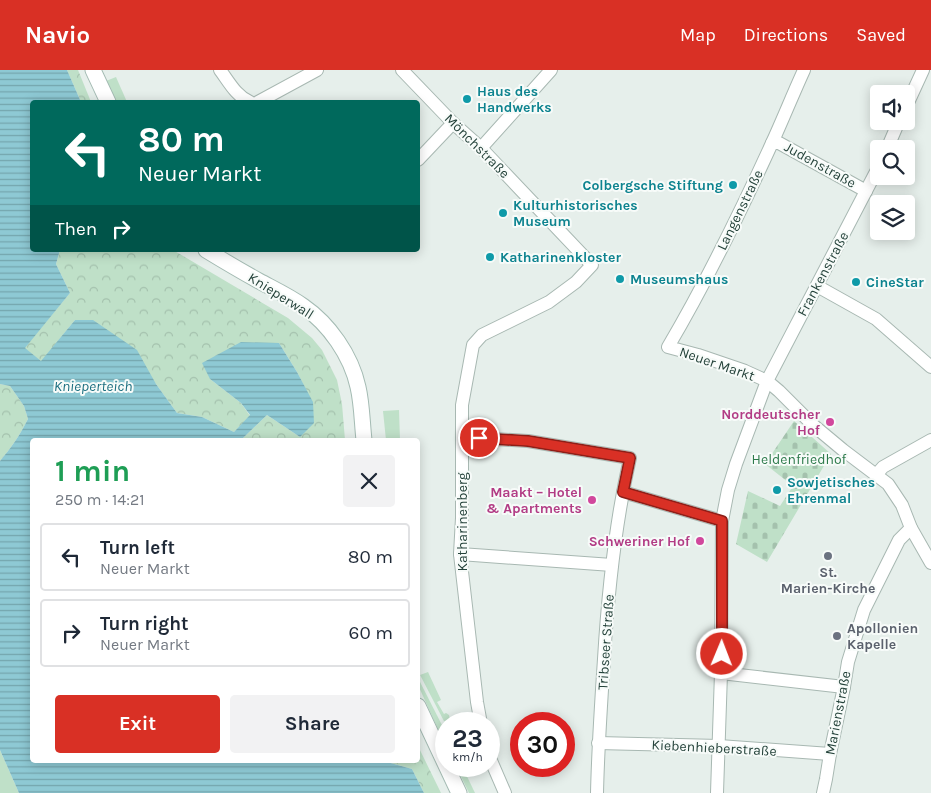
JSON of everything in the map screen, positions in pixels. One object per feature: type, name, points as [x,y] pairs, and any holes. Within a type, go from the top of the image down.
[{"type":"street","points":[[93,70],[107,100]]},
{"type":"street","points":[[220,70],[244,100]]},
{"type":"street","points":[[262,100],[317,70]]},
{"type":"street","name":"Mönchstraße","points":[[402,70],[453,123],[481,148],[592,265]]},
{"type":"street","points":[[481,148],[551,70]]},
{"type":"street","name":"Langenstraße","points":[[668,347],[713,267],[772,143],[804,70]]},
{"type":"street","points":[[915,87],[923,70]]},
{"type":"street","points":[[420,158],[453,123]]},
{"type":"street","name":"Judenstraße","points":[[772,143],[779,143],[866,191]]},
{"type":"street","name":"Frankenstraße","points":[[767,381],[870,183]]},
{"type":"street","name":"Knieperwall","points":[[209,252],[302,305],[331,332],[356,380],[364,438]]},
{"type":"street","name":"Katharinenberg","points":[[478,712],[460,554],[462,518],[462,405],[473,346],[482,335],[549,302],[576,282],[592,265]]},
{"type":"street","points":[[817,286],[876,319],[931,367]]},
{"type":"street","name":"Neuer Markt","points":[[668,347],[698,355],[767,381],[813,425],[888,484],[902,505],[911,528],[931,563]]},
{"type":"street","name":"Neuer Markt","points":[[717,793],[720,746],[722,521],[728,490],[736,464],[767,381]]},
{"type":"street","points":[[463,438],[528,441],[630,458],[623,492],[722,521]]},
{"type":"street","points":[[876,475],[883,467],[931,440]]},
{"type":"street","name":"Tribseer Straße","points":[[597,793],[598,743],[606,628],[612,564],[623,492]]},
{"type":"street","name":"Marienstraße","points":[[823,793],[848,662],[864,610],[899,540],[911,528]]},
{"type":"street","points":[[460,554],[612,564]]},
{"type":"street","points":[[721,673],[844,686]]},
{"type":"street","points":[[420,710],[459,793]]},
{"type":"street","name":"Kiebenhieberstraße","points":[[598,743],[720,746],[830,754]]},
{"type":"street","points":[[498,777],[505,793]]},
{"type":"green space","points":[[67,70],[78,70],[90,100],[80,100]]},
{"type":"green space","points":[[116,77],[126,100],[115,100],[106,81]]},
{"type":"green space","points":[[59,252],[176,252],[288,318],[312,338],[322,350],[337,380],[342,404],[345,438],[243,438],[267,415],[300,437],[312,402],[297,372],[279,343],[210,379],[241,403],[250,416],[234,432],[202,417],[177,413],[156,384],[75,320],[41,362],[24,348],[70,293],[56,264]]},
{"type":"green space","points":[[0,384],[10,386],[24,406],[28,419],[0,461]]},
{"type":"green space","points":[[399,410],[400,438],[386,438],[383,411]]},
{"type":"green space","name":"Heldenfriedhof","points":[[794,421],[831,454],[767,562],[736,544],[748,491],[780,506],[793,486],[765,464]]},
{"type":"green space","points":[[428,672],[441,700],[437,702],[443,712],[439,712],[420,675]]},
{"type":"green space","points":[[420,682],[435,712],[435,723],[420,689]]},
{"type":"green space","points":[[0,750],[19,793],[0,793]]},
{"type":"green space","points":[[420,750],[441,793],[424,793],[412,769],[391,763],[420,763]]},
{"type":"green space","points":[[461,777],[467,777],[475,793],[469,793]]},
{"type":"water","name":"Knieperteich","points":[[0,70],[67,70],[80,100],[30,100],[30,252],[59,252],[56,264],[70,293],[25,348],[41,361],[75,320],[93,320],[137,350],[156,384],[177,413],[202,417],[234,432],[250,415],[241,403],[210,379],[202,363],[241,342],[279,343],[313,402],[314,423],[300,437],[267,415],[243,438],[30,438],[30,763],[391,763],[412,769],[424,793],[19,793],[0,750],[0,461],[28,419],[24,406],[10,386],[0,384]]},
{"type":"place","name":"Haus des Handwerks","points":[[467,99]]},
{"type":"place","name":"Colbergsche Stiftung","points":[[733,185]]},
{"type":"place","name":"Kulturhistorisches Museum","points":[[503,213]]},
{"type":"place","name":"Katharinenkloster","points":[[490,257]]},
{"type":"place","name":"Museumshaus","points":[[620,279]]},
{"type":"place","name":"CineStar","points":[[856,282]]},
{"type":"place","name":"Norddeutscher Hof","points":[[830,422]]},
{"type":"place","name":"Sowjetisches Ehrenmal","points":[[777,490]]},
{"type":"place","name":"Maakt – Hotel & Apartments","points":[[592,500]]},
{"type":"place","name":"Schweriner Hof","points":[[700,541]]},
{"type":"place","name":"St. Marien-Kirche","points":[[828,556]]},
{"type":"place","name":"Apollonien Kapelle","points":[[837,636]]},
{"type":"route","points":[[479,438],[528,441],[630,458],[623,492],[722,521],[722,654]]}]
